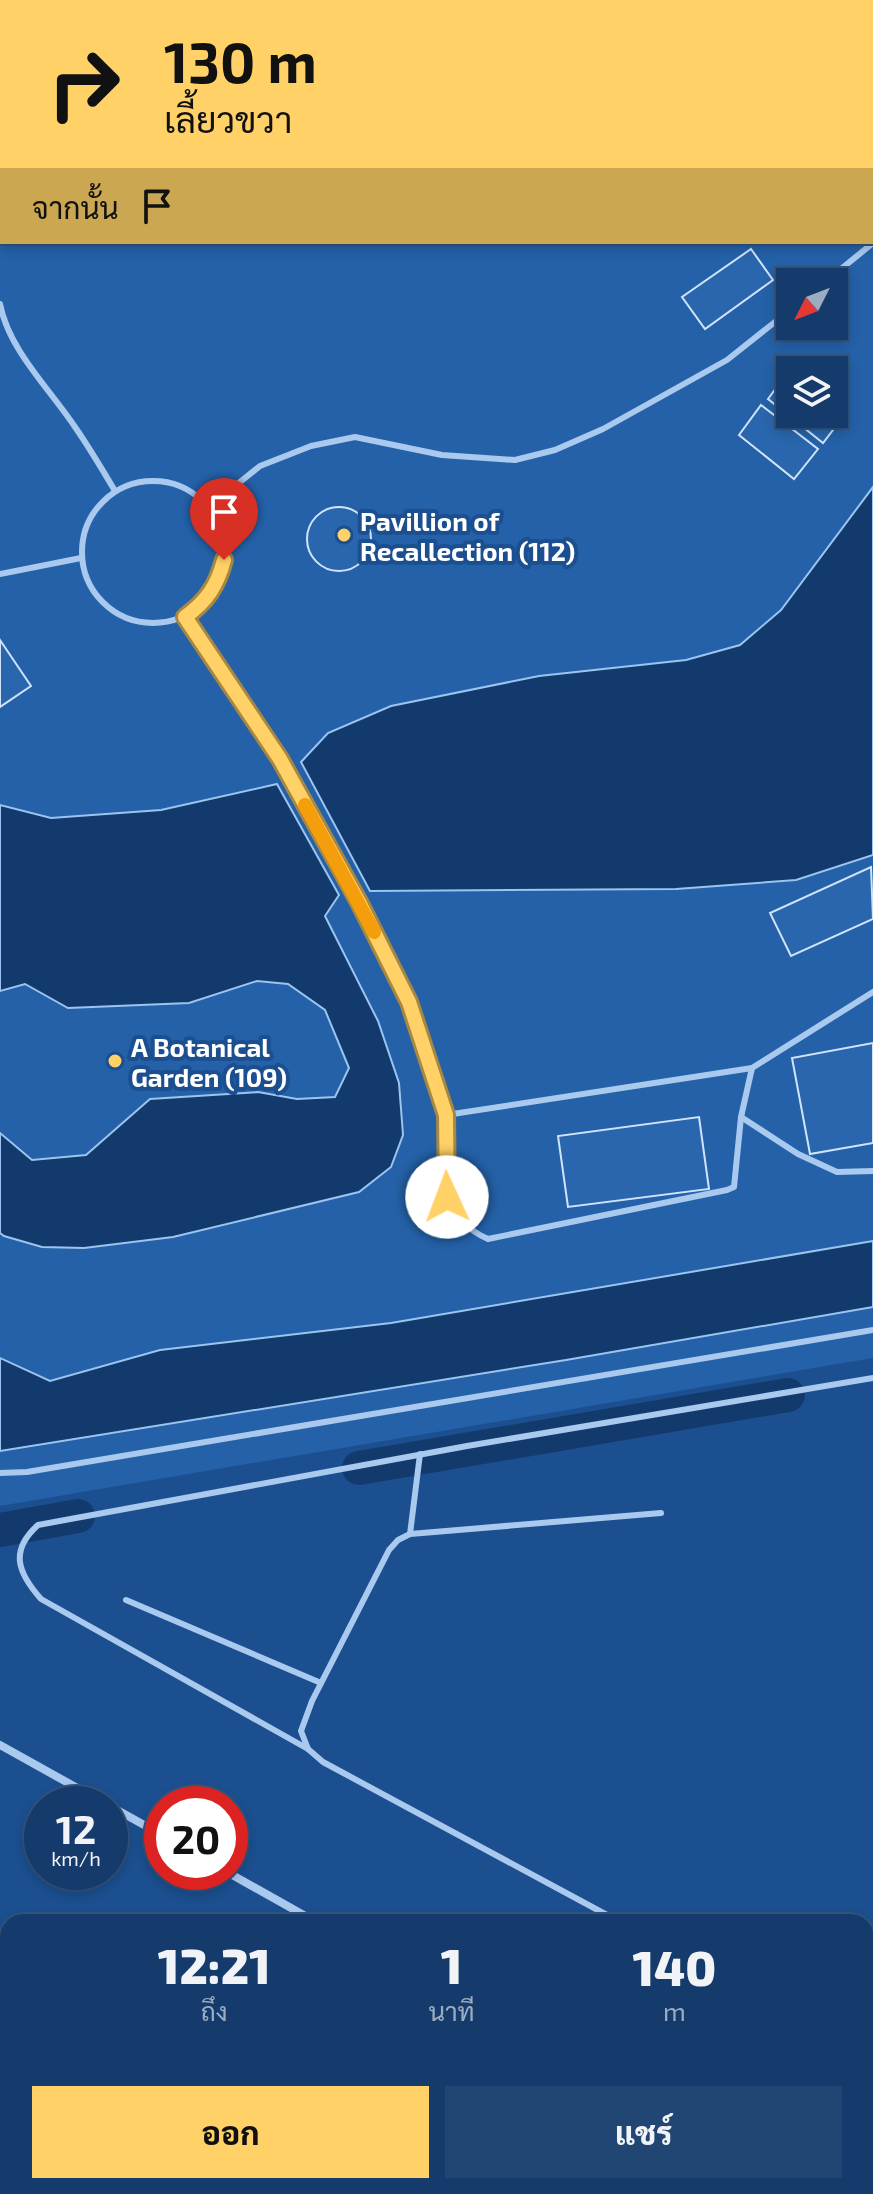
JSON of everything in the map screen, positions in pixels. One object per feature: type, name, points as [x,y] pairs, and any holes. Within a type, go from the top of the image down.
[{"type":"street","points":[[0,1745],[74,1786]]},
{"type":"street","points":[[248,1884],[302,1914]]},
{"type":"lane","points":[[842,268],[872,244]]},
{"type":"lane","points":[[0,304],[4,322],[28,362],[75,426],[115,491]]},
{"type":"lane","points":[[209,507],[260,466],[311,446],[355,437],[442,455],[515,460],[555,450],[603,429],[727,360],[776,321]]},
{"type":"lane","points":[[150,480],[180,485],[209,507],[220,529],[224,560],[217,584],[202,604],[185,617],[152,624],[127,619],[101,602],[87,582],[81,558],[83,533],[93,512],[115,491],[150,480]]},
{"type":"lane","points":[[0,574],[81,558]]},
{"type":"lane","points":[[185,617],[280,759],[360,904],[409,1002],[446,1115],[447,1197],[460,1222],[488,1239],[734,1187],[741,1117],[752,1068]]},
{"type":"lane","points":[[446,1115],[752,1068],[873,992]]},
{"type":"lane","points":[[741,1117],[798,1154],[837,1172],[873,1171]]},
{"type":"lane","points":[[0,1473],[27,1472],[873,1330]]},
{"type":"lane","points":[[605,1914],[323,1762],[308,1749],[41,1599],[25,1581],[18,1558],[25,1537],[38,1525],[420,1454],[873,1378]]},
{"type":"lane","points":[[410,1534],[420,1454]]},
{"type":"lane","points":[[308,1749],[301,1731],[321,1683],[389,1550],[398,1540],[410,1534],[661,1513]]},
{"type":"lane","points":[[126,1600],[321,1683]]},
{"type":"shaded area","points":[[0,244],[873,244],[873,1358],[0,1506]]},
{"type":"shaded area","points":[[873,487],[873,855],[796,880],[676,889],[370,891],[301,762],[328,733],[391,706],[539,676],[686,660],[740,645],[781,610]]},
{"type":"shaded area","points":[[277,784],[339,895],[325,916],[378,1021],[399,1083],[403,1135],[391,1167],[359,1192],[173,1237],[84,1248],[42,1247],[4,1236],[0,1233],[0,1133],[32,1160],[86,1155],[150,1099],[258,1092],[297,1099],[335,1097],[349,1068],[325,1010],[288,984],[257,981],[189,1003],[68,1008],[25,984],[0,991],[0,805],[51,818],[161,810]]},
{"type":"shaded area","points":[[873,1241],[873,1307],[0,1451],[0,1358],[50,1381],[160,1350],[391,1323]]},
{"type":"building","points":[[751,249],[773,280],[705,329],[682,297]]},
{"type":"building","points":[[776,388],[776,405],[768,399]]},
{"type":"building","points":[[761,405],[776,417],[776,428],[791,428],[818,449],[794,479],[739,435]]},
{"type":"building","points":[[804,428],[834,428],[823,443]]},
{"type":"building","points":[[339,507],[351,509],[362,516],[369,527],[369,551],[362,562],[351,569],[339,571],[327,569],[316,562],[309,551],[307,539],[309,527],[316,516],[327,509]]},
{"type":"building","points":[[0,640],[31,686],[0,707]]},
{"type":"building","points":[[871,867],[873,919],[791,956],[770,913]]},
{"type":"building","points":[[873,1043],[873,1143],[810,1154],[792,1058]]},
{"type":"building","points":[[699,1117],[709,1189],[568,1207],[558,1136]]},
{"type":"waterway","points":[[359,1468],[788,1395]]},
{"type":"waterway","points":[[0,1530],[78,1516]]},
{"type":"slow traffic","points":[[305,805],[374,932]]},
{"type":"place","name":"Pavillion of Recallection (112)","points":[[344,535]]},
{"type":"place","name":"A Botanical Garden (109)","points":[[115,1061]]},
{"type":"route","points":[[224,560],[217,584],[202,604],[185,617],[280,759],[360,904],[409,1002],[446,1115],[447,1197]]}]
